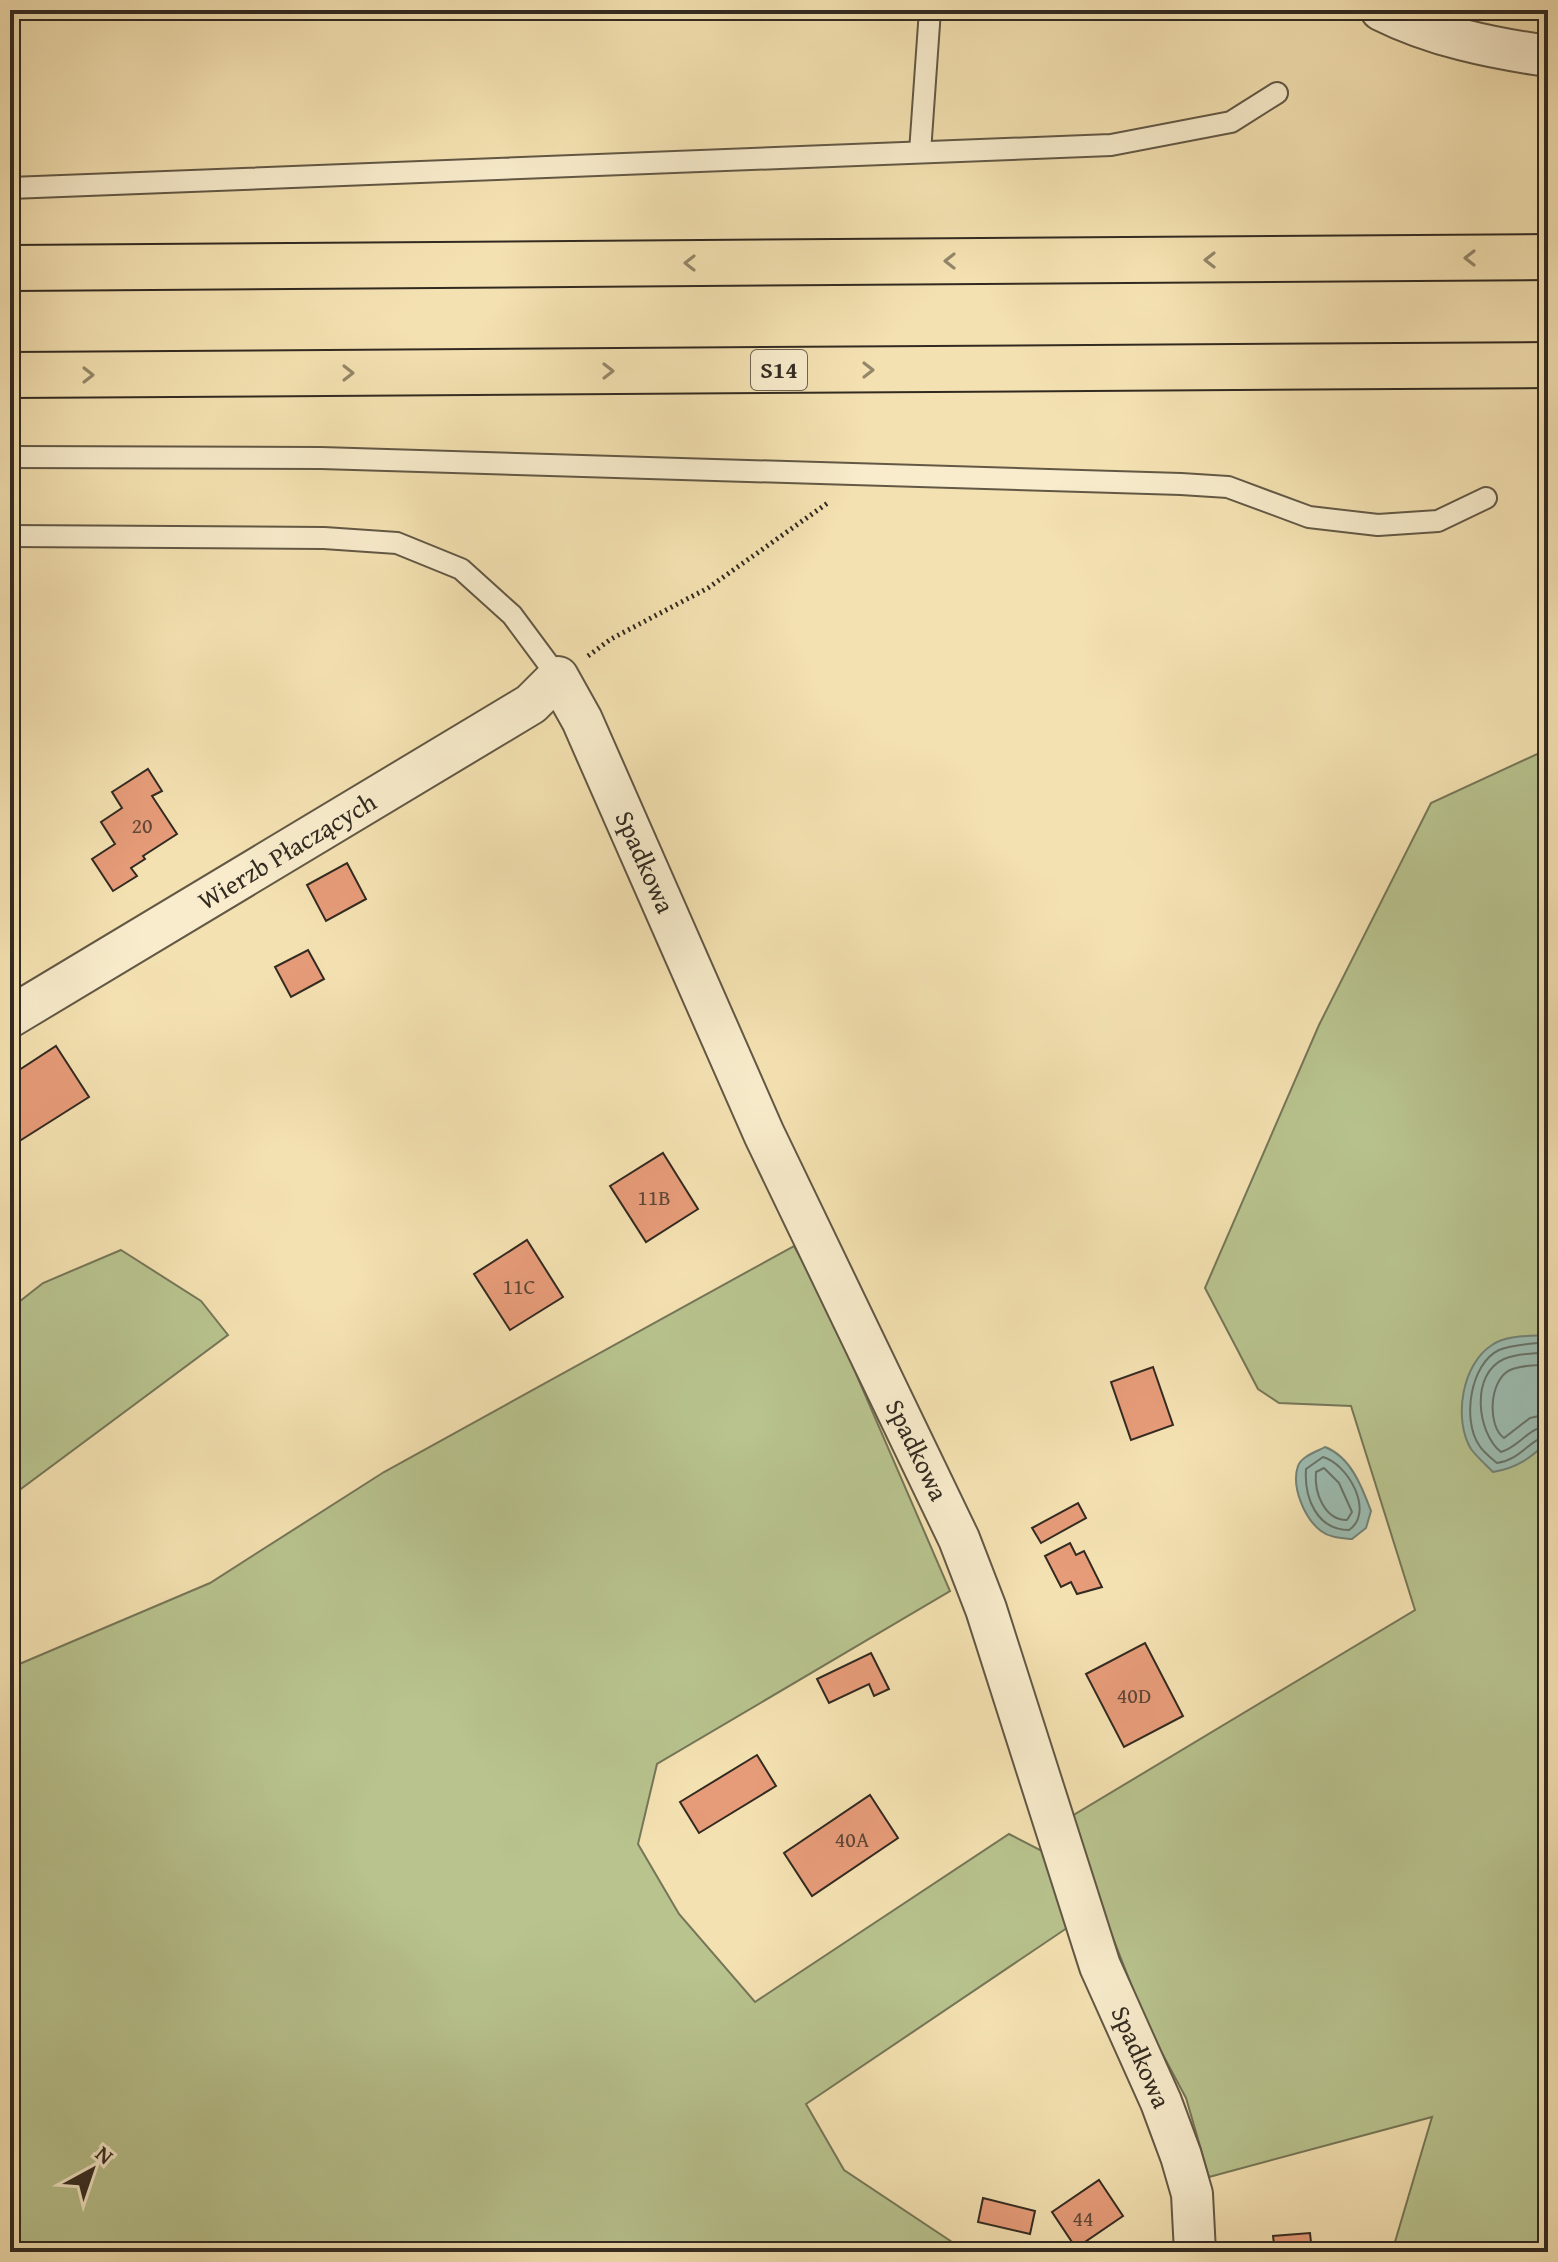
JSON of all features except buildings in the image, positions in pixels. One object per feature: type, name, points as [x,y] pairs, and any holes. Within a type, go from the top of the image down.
[{"type":"highway","points":[[10,268],[1548,257]]},
{"type":"highway","name":"S14","points":[[10,375],[1548,365]]},
{"type":"street","points":[[1381,10],[1413,26],[1509,51],[1548,56]]},
{"type":"street","name":"Wierzb Płaczących","points":[[10,1017],[531,704],[558,677]]},
{"type":"street","name":"Spadkowa","points":[[558,677],[582,720],[764,1134],[959,1539],[991,1624],[1100,1966],[1161,2102],[1181,2156],[1192,2194],[1195,2252]]},
{"type":"lane","points":[[920,152],[930,10]]},
{"type":"lane","points":[[10,188],[1111,145],[1231,122],[1277,93]]},
{"type":"lane","points":[[10,457],[321,458],[1228,487],[1309,517],[1378,525],[1438,521],[1486,498]]},
{"type":"lane","points":[[10,536],[324,538],[397,543],[461,569],[512,615],[558,677]]},
{"type":"path","points":[[558,677],[611,639],[708,588],[865,476]]},
{"type":"green space","points":[[1548,749],[1548,2252],[1392,2252],[1432,2117],[1209,2177],[1186,2098],[1147,2025],[1104,1915],[1072,1816],[1415,1610],[1351,1406],[1279,1403],[1258,1389],[1205,1288],[1319,1025],[1431,803]]},
{"type":"green space","points":[[794,1246],[825,1302],[950,1591],[657,1764],[638,1844],[679,1914],[755,2002],[1009,1834],[1042,1851],[1073,1906],[1067,1928],[806,2104],[844,2170],[967,2252],[10,2252],[10,1668],[210,1583],[384,1472]]},
{"type":"green space","points":[[121,1250],[201,1301],[228,1335],[10,1497],[10,1309],[43,1283]]},
{"type":"water","points":[[1548,1335],[1548,1441],[1523,1461],[1493,1472],[1471,1449],[1462,1423],[1467,1378],[1482,1354],[1492,1345],[1504,1339]]},
{"type":"water","points":[[1325,1447],[1349,1465],[1371,1511],[1366,1528],[1352,1539],[1321,1531],[1300,1501],[1296,1483],[1298,1466],[1306,1457]]}]
